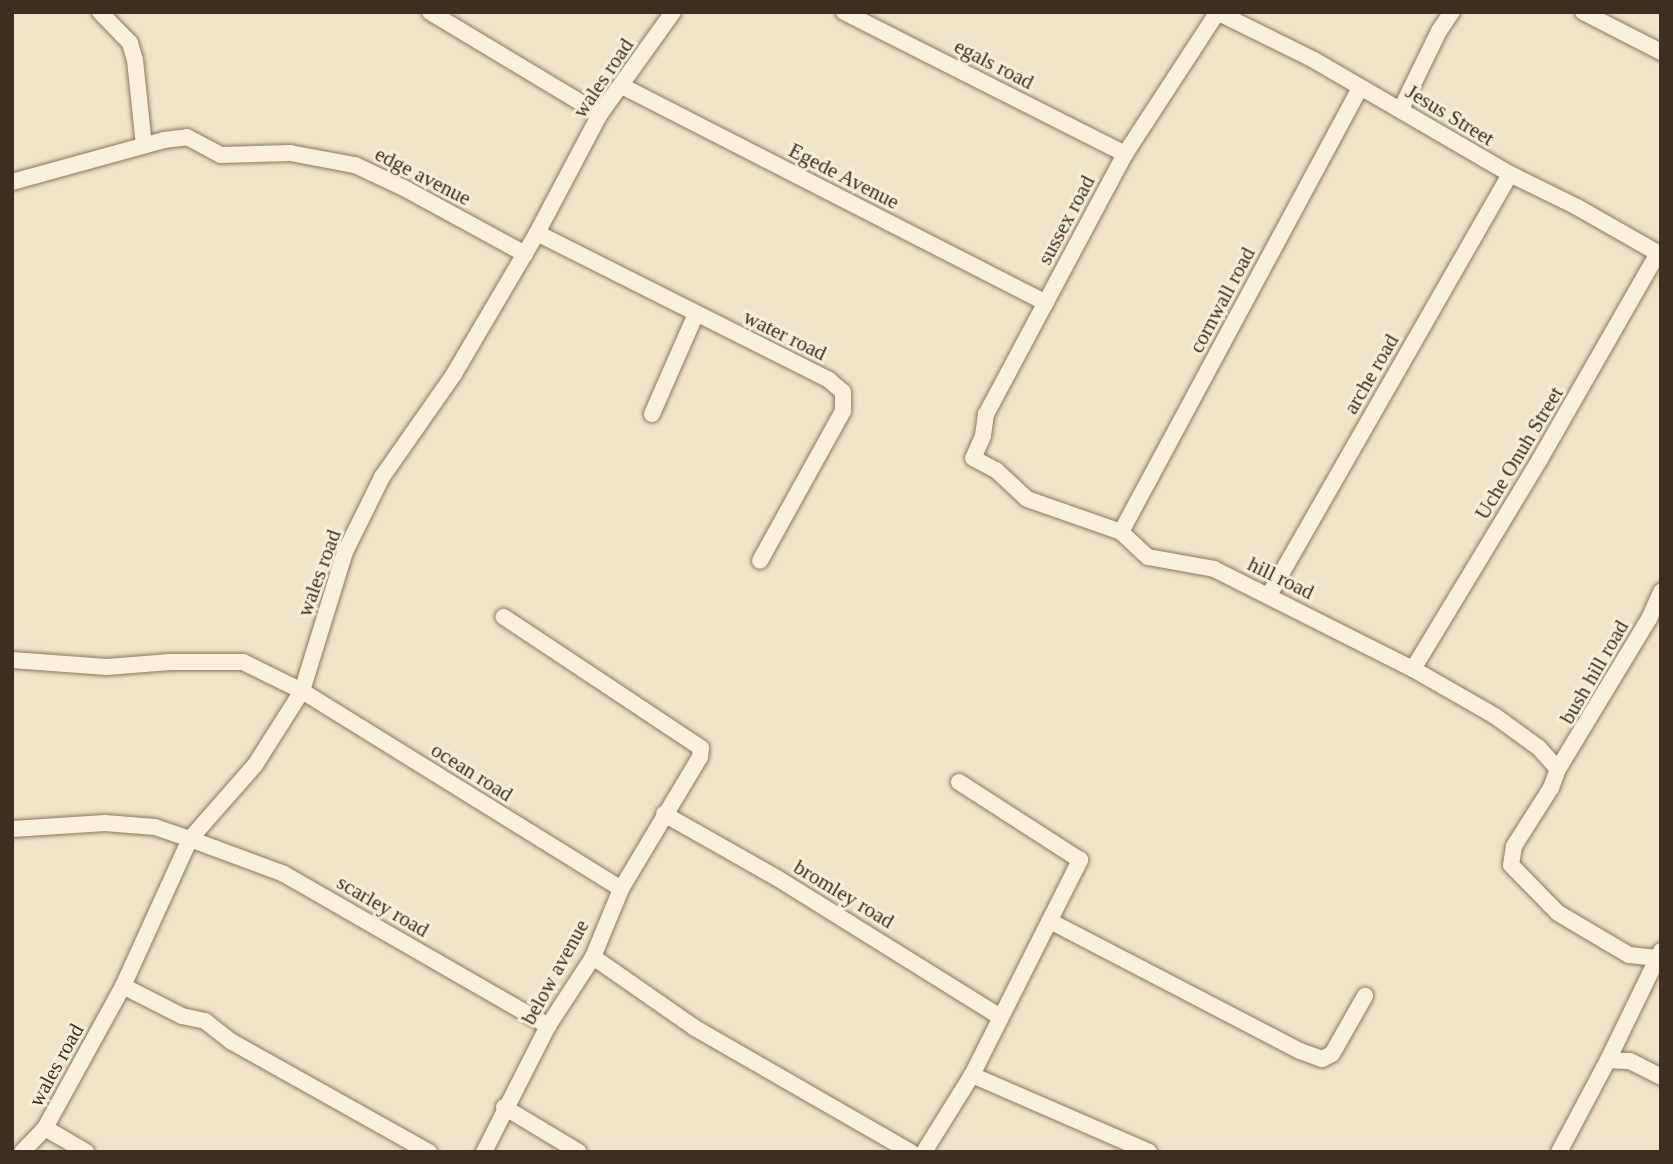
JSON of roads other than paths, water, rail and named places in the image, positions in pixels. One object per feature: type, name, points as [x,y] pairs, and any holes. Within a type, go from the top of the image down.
[{"type":"street","points":[[100,12],[130,43],[135,60],[144,146]]},
{"type":"street","points":[[430,12],[600,114]]},
{"type":"street","name":"wales road","points":[[20,1145],[45,1128],[123,986],[190,839],[255,765],[302,691],[345,552],[382,477],[454,374],[537,233],[600,114],[673,12]]},
{"type":"street","name":"egals road","points":[[844,12],[1125,153]]},
{"type":"street","name":"sussex road","points":[[973,458],[983,436],[986,414],[1125,153],[1217,12]]},
{"type":"street","name":"Jesus Street","points":[[1217,12],[1314,60],[1510,174],[1577,207],[1659,255]]},
{"type":"street","points":[[1401,109],[1439,31],[1452,12]]},
{"type":"street","points":[[1583,12],[1661,52]]},
{"type":"street","name":"Egede Avenue","points":[[622,86],[1046,303]]},
{"type":"street","name":"cornwall road","points":[[1121,533],[1360,88]]},
{"type":"street","name":"edge avenue","points":[[12,182],[187,137],[221,155],[289,153],[355,165],[404,188],[525,254]]},
{"type":"street","name":"arche road","points":[[1269,595],[1510,174]]},
{"type":"street","name":"water road","points":[[537,233],[829,380],[843,392],[843,411],[760,561]]},
{"type":"street","name":"Uche Onuh Street","points":[[1413,669],[1541,459],[1659,255]]},
{"type":"street","points":[[652,414],[696,314]]},
{"type":"street","name":"hill road","points":[[973,458],[996,470],[1027,499],[1121,533],[1148,557],[1214,569],[1413,669],[1495,716],[1539,748],[1558,769]]},
{"type":"street","name":"bush hill road","points":[[1659,955],[1629,955],[1558,913],[1511,864],[1514,846],[1650,619],[1661,592]]},
{"type":"street","name":"below avenue","points":[[484,1152],[504,1107],[548,1026],[593,957],[621,889],[700,757],[701,748],[504,617]]},
{"type":"street","name":"ocean road","points":[[12,660],[107,667],[170,662],[243,662],[302,691],[621,889]]},
{"type":"street","points":[[924,1152],[971,1075],[1080,860],[959,782]]},
{"type":"street","name":"bromley road","points":[[664,814],[777,878],[999,1016]]},
{"type":"street","name":"scarley road","points":[[12,828],[105,823],[155,827],[190,839],[284,874],[548,1026]]},
{"type":"street","points":[[1049,921],[1300,1051],[1322,1059],[1332,1054],[1365,996]]},
{"type":"street","points":[[1559,1152],[1659,955]]},
{"type":"street","points":[[593,957],[695,1028],[911,1152]]},
{"type":"street","points":[[123,986],[182,1016],[205,1021],[232,1042],[429,1152]]},
{"type":"street","points":[[1608,1060],[1630,1061],[1661,1077]]},
{"type":"street","points":[[971,1075],[1149,1152]]},
{"type":"street","points":[[504,1107],[579,1152]]},
{"type":"street","points":[[45,1128],[86,1152]]}]
